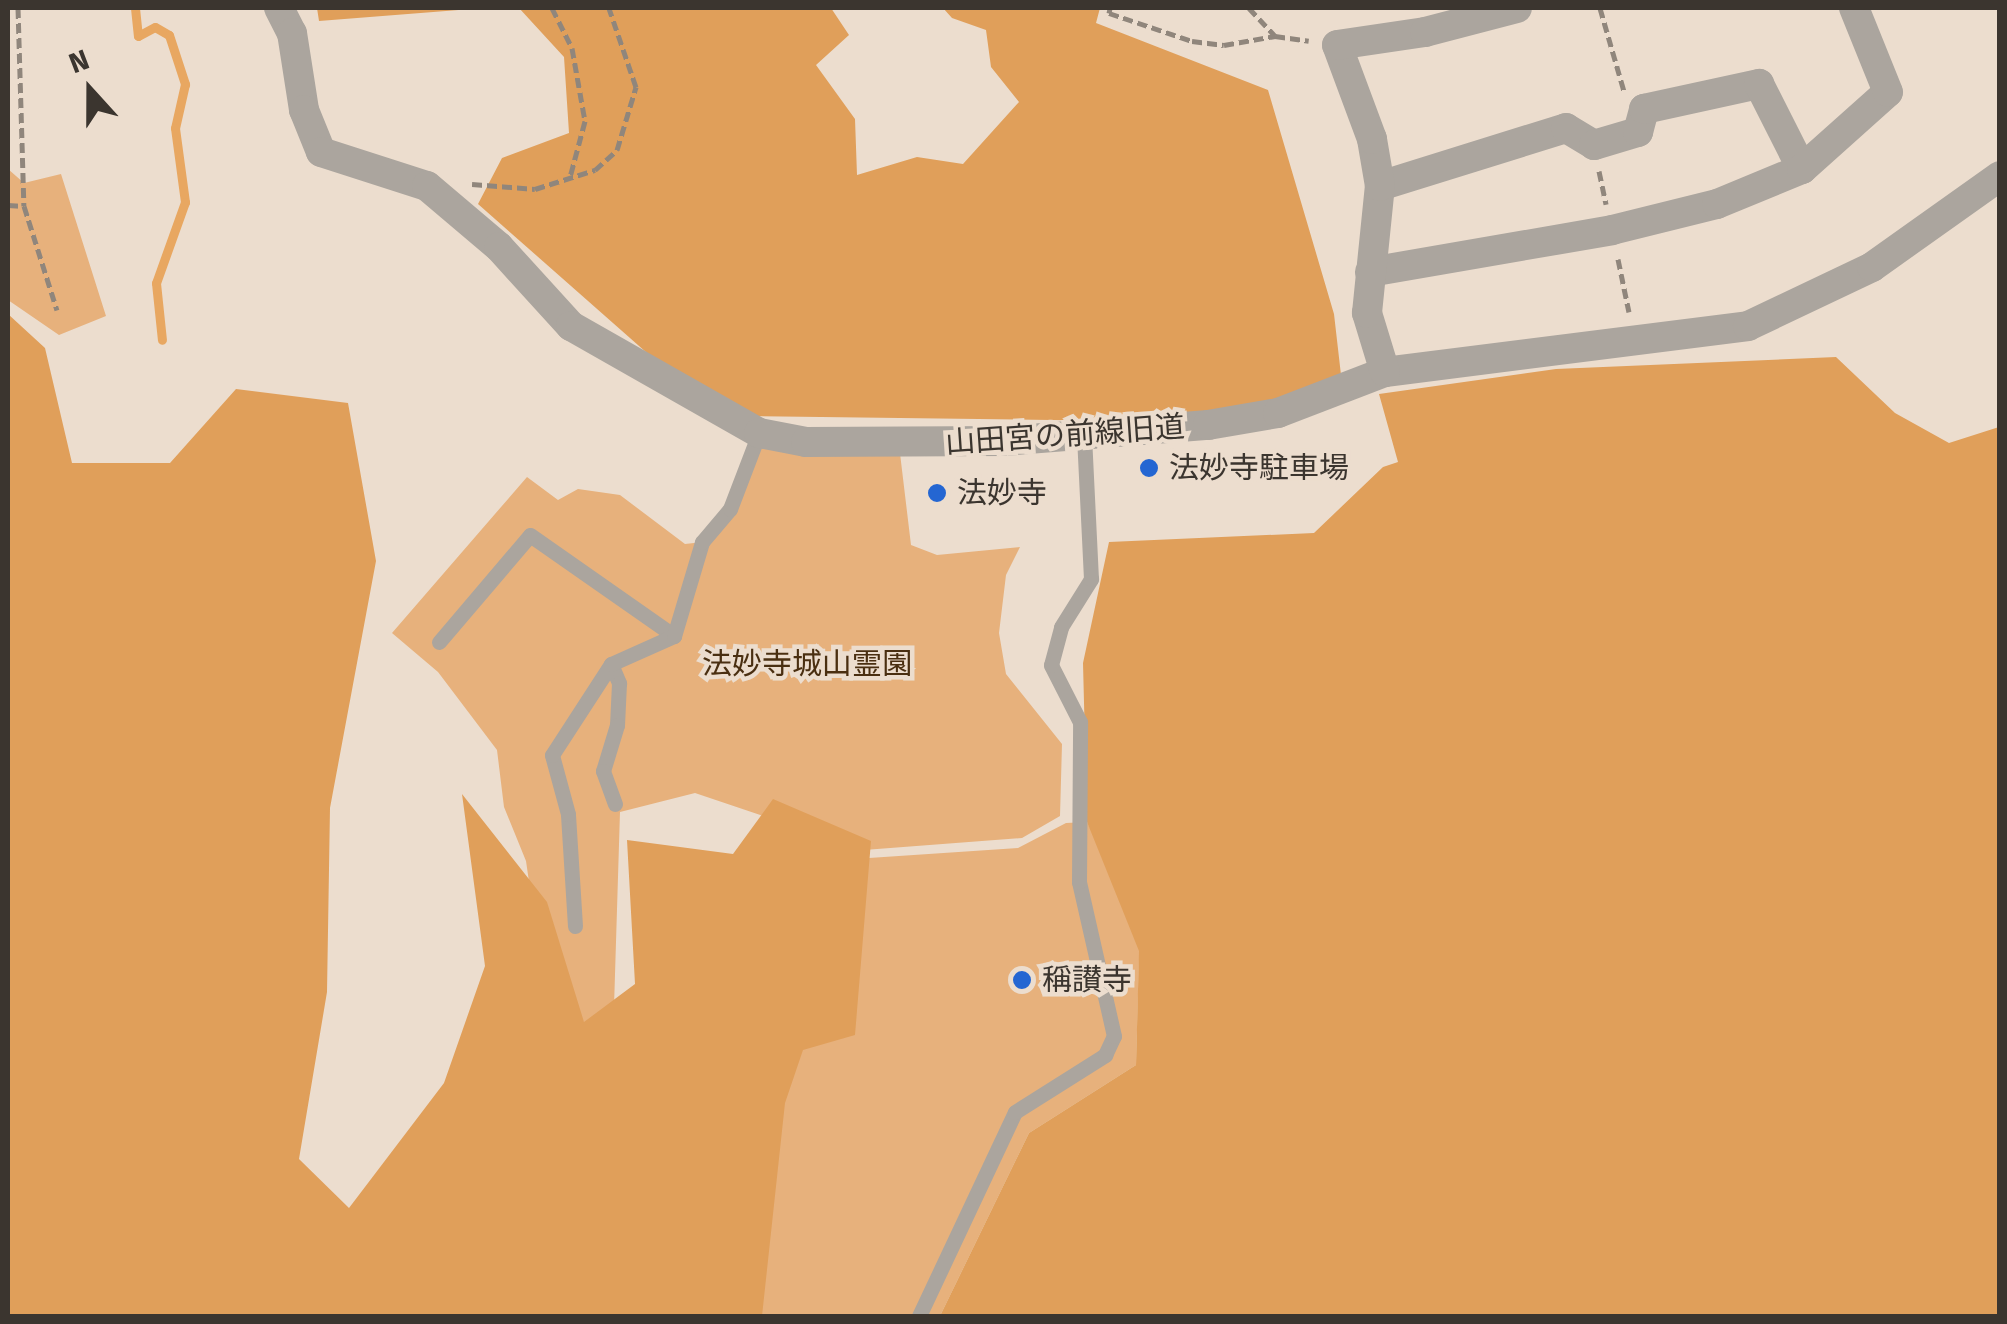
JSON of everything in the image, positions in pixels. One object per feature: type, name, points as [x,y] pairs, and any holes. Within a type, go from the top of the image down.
[{"type":"street","name":"山田宮の前線旧道","points":[[279,8],[292,33],[304,110],[321,152],[426,186],[500,247],[551,311],[759,433],[806,442],[899,445],[1084,436],[1260,418],[1385,372],[1748,326],[1872,267],[2000,176]]},
{"type":"street","points":[[1385,372],[1367,313],[1380,186],[1372,138],[1337,45],[1424,32],[1516,8]]},
{"type":"street","points":[[1370,272],[1612,230],[1717,204],[1802,170],[1888,92],[1854,8]]},
{"type":"street","points":[[1380,186],[1566,128],[1594,145],[1638,132],[1644,109],[1759,84],[1802,170]]},
{"type":"lane","points":[[575,926],[568,814],[552,756],[611,664],[674,636],[702,542],[730,509],[759,433]]},
{"type":"lane","points":[[918,1316],[1015,1112],[1105,1055],[1114,1036],[1079,882],[1080,722],[1051,665],[1061,627],[1091,579],[1084,436]]},
{"type":"lane","points":[[439,642],[530,535],[674,636]]},
{"type":"lane","points":[[611,664],[619,683],[617,725],[604,771],[616,804]]},
{"type":"path","points":[[18,8],[24,206],[57,310]]},
{"type":"path","points":[[552,8],[572,48],[585,121],[570,177]]},
{"type":"path","points":[[426,186],[534,189],[595,170],[617,150],[632,118],[636,87],[609,8]]},
{"type":"path","points":[[1110,8],[1109,13],[1192,41],[1224,45],[1275,36],[1249,8]]},
{"type":"path","points":[[1600,8],[1625,94]]},
{"type":"path","points":[[1594,145],[1627,301]]},
{"type":"path","points":[[8,205],[24,206]]},
{"type":"green space","points":[[8,169],[24,183],[61,174],[106,316],[59,335],[8,300]]},
{"type":"green space","name":"法妙寺城山霊園","points":[[759,433],[899,445],[911,545],[937,555],[1020,547],[1006,575],[999,633],[1006,674],[1062,744],[1060,816],[1022,838],[864,850],[695,793],[620,812],[614,1007],[584,1023],[536,930],[526,861],[504,807],[497,750],[438,672],[392,633],[527,477],[558,500],[578,489],[620,495],[685,544],[703,542],[730,509]]},
{"type":"green space","points":[[1087,822],[1140,924],[1136,1065],[1029,1133],[940,1316],[719,1316],[779,1038],[869,858],[1018,848],[1066,823]]},
{"type":"shaded area","points":[[317,8],[484,8],[319,21]]},
{"type":"shaded area","points":[[519,8],[831,8],[849,35],[816,65],[855,119],[857,175],[917,157],[963,164],[1019,102],[991,67],[986,30],[952,18],[943,8],[1100,8],[1096,23],[1268,90],[1334,314],[1341,375],[1292,400],[1196,422],[749,416],[647,353],[478,204],[502,158],[569,133],[564,57]]},
{"type":"shaded area","points":[[8,314],[45,348],[72,463],[170,463],[236,389],[348,403],[376,561],[330,808],[327,992],[299,1159],[349,1208],[444,1083],[485,966],[462,794],[547,902],[584,1022],[635,984],[627,840],[733,854],[773,799],[871,841],[855,1035],[803,1050],[785,1103],[762,1316],[8,1316]]},
{"type":"shaded area","points":[[1836,357],[1895,413],[1949,443],[1999,427],[1999,1316],[940,1316],[1029,1133],[1136,1065],[1139,951],[1087,822],[1083,663],[1109,542],[1314,533],[1383,467],[1398,462],[1379,394],[1556,369]]},
{"type":"waterway","points":[[135,8],[138,36],[155,27],[169,35],[185,84],[175,128],[185,202],[156,283],[162,340]]},
{"type":"place","name":"法妙寺駐車場","points":[[1149,468]]},
{"type":"place","name":"法妙寺","points":[[937,493]]},
{"type":"place","name":"稱讃寺","points":[[1022,980]]}]
